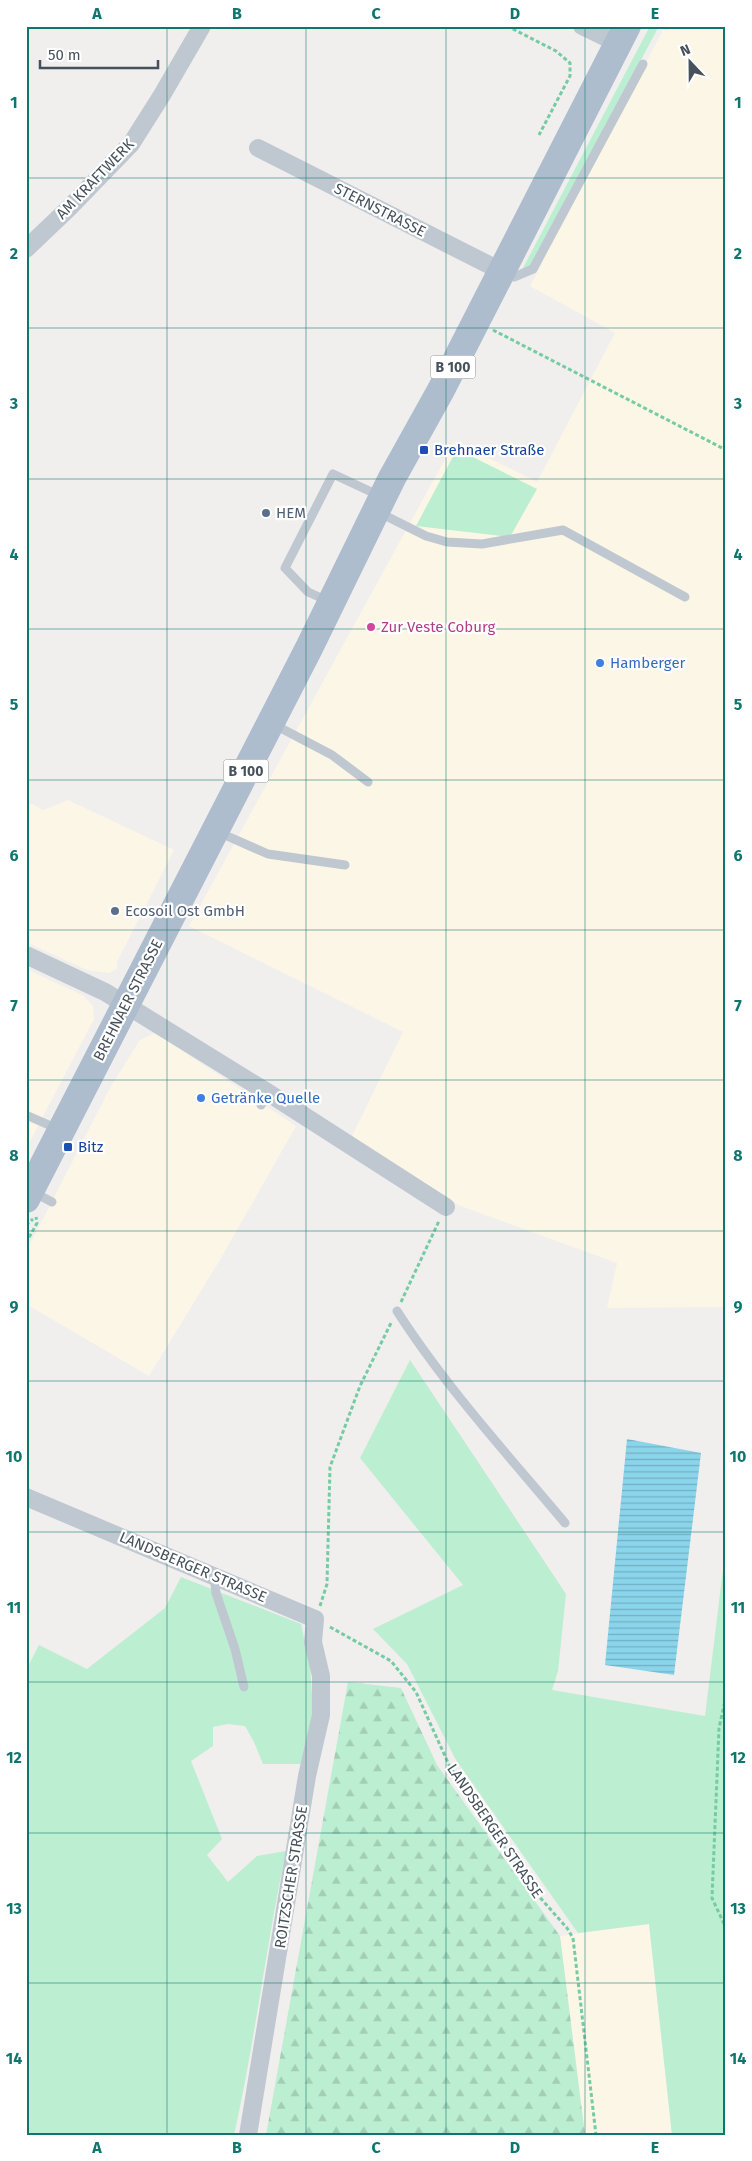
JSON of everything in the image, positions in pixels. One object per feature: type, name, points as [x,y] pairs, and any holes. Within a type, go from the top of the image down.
[{"type":"main road","name":"BREHNAER STRASSE","points":[[36,1202],[62,1130],[270,723],[379,504],[476,322],[622,35]]},
{"type":"street","name":"AM KRAFTWERK","points":[[26,248],[69,208],[131,144],[202,26]]},
{"type":"street","points":[[582,26],[622,35]]},
{"type":"street","name":"STERNSTRASSE","points":[[258,148],[502,271]]},
{"type":"street","points":[[26,955],[94,986],[264,1099],[446,1207]]},
{"type":"street","name":"LANDSBERGER STRASSE","points":[[26,1497],[315,1619]]},
{"type":"street","name":"ROITZSCHER STRASSE","points":[[248,2135],[307,1776],[321,1715],[321,1676],[313,1642],[315,1619]]},
{"type":"lane","points":[[502,271],[514,277],[533,269],[643,64]]},
{"type":"lane","points":[[330,602],[308,592],[285,568],[334,474],[426,536],[447,542],[482,544],[563,530],[685,597]]},
{"type":"lane","points":[[270,723],[332,755],[368,782]]},
{"type":"lane","points":[[215,831],[268,854],[345,865]]},
{"type":"lane","points":[[26,1115],[62,1130]]},
{"type":"lane","points":[[397,1311],[410,1331],[488,1432],[565,1523]]},
{"type":"lane","points":[[214,1576],[216,1593],[235,1649],[244,1687]]},
{"type":"path","points":[[507,26],[556,51],[570,62],[570,76],[539,135]]},
{"type":"path","points":[[476,322],[726,450]]},
{"type":"path","points":[[26,1243],[37,1223],[36,1202]]},
{"type":"path","points":[[315,1619],[327,1584],[330,1467],[360,1386],[446,1207]]},
{"type":"path","name":"LANDSBERGER STRASSE","points":[[315,1619],[391,1661],[416,1692],[450,1767],[536,1893],[567,1928],[573,1938],[596,2135]]},
{"type":"path","points":[[726,1696],[719,1728],[712,1898],[726,1928]]},
{"type":"shaded area","points":[[665,26],[726,26],[726,1307],[607,1308],[617,1263],[458,1205],[351,1138],[403,1032],[189,926],[455,441],[537,482],[615,333],[530,286]]},
{"type":"shaded area","points":[[68,800],[174,850],[117,962],[117,969],[109,973],[87,970],[26,942],[26,801],[43,810]]},
{"type":"shaded area","points":[[26,969],[84,996],[93,1006],[94,1019],[26,1149]]},
{"type":"shaded area","points":[[155,1033],[296,1126],[221,1258],[149,1376],[26,1304],[26,1252],[111,1086],[140,1040]]},
{"type":"shaded area","points":[[649,1924],[672,2135],[585,2135],[560,1936]]},
{"type":"green space","points":[[650,26],[659,26],[533,263],[528,268],[522,270]]},
{"type":"green space","points":[[457,449],[537,489],[510,537],[416,526]]},
{"type":"green space","points":[[410,1360],[566,1594],[558,1671],[552,1690],[705,1716],[726,1545],[726,2135],[672,2135],[649,1924],[578,1933],[456,1760],[407,1664],[373,1629],[463,1585],[360,1458]]},
{"type":"green space","points":[[181,1577],[301,1624],[310,1665],[313,1709],[304,1764],[263,1764],[245,1726],[228,1724],[213,1727],[213,1746],[191,1761],[222,1839],[207,1855],[228,1882],[257,1856],[286,1851],[234,2135],[26,2135],[26,1670],[39,1645],[87,1669],[165,1608]]},
{"type":"green space","points":[[348,1682],[401,1688],[437,1765],[560,1936],[585,2135],[266,2135]]},
{"type":"water","points":[[627,1439],[701,1453],[674,1675],[605,1665]]},
{"type":"place","name":"Brehnaer Straße","points":[[424,450]]},
{"type":"place","name":"HEM","points":[[266,513]]},
{"type":"place","name":"Zur Veste Coburg","points":[[371,627]]},
{"type":"place","name":"Hamberger","points":[[600,663]]},
{"type":"place","name":"Ecosoil Ost GmbH","points":[[115,911]]},
{"type":"place","name":"Getränke Quelle","points":[[201,1098]]},
{"type":"place","name":"Bitz","points":[[68,1147]]}]
